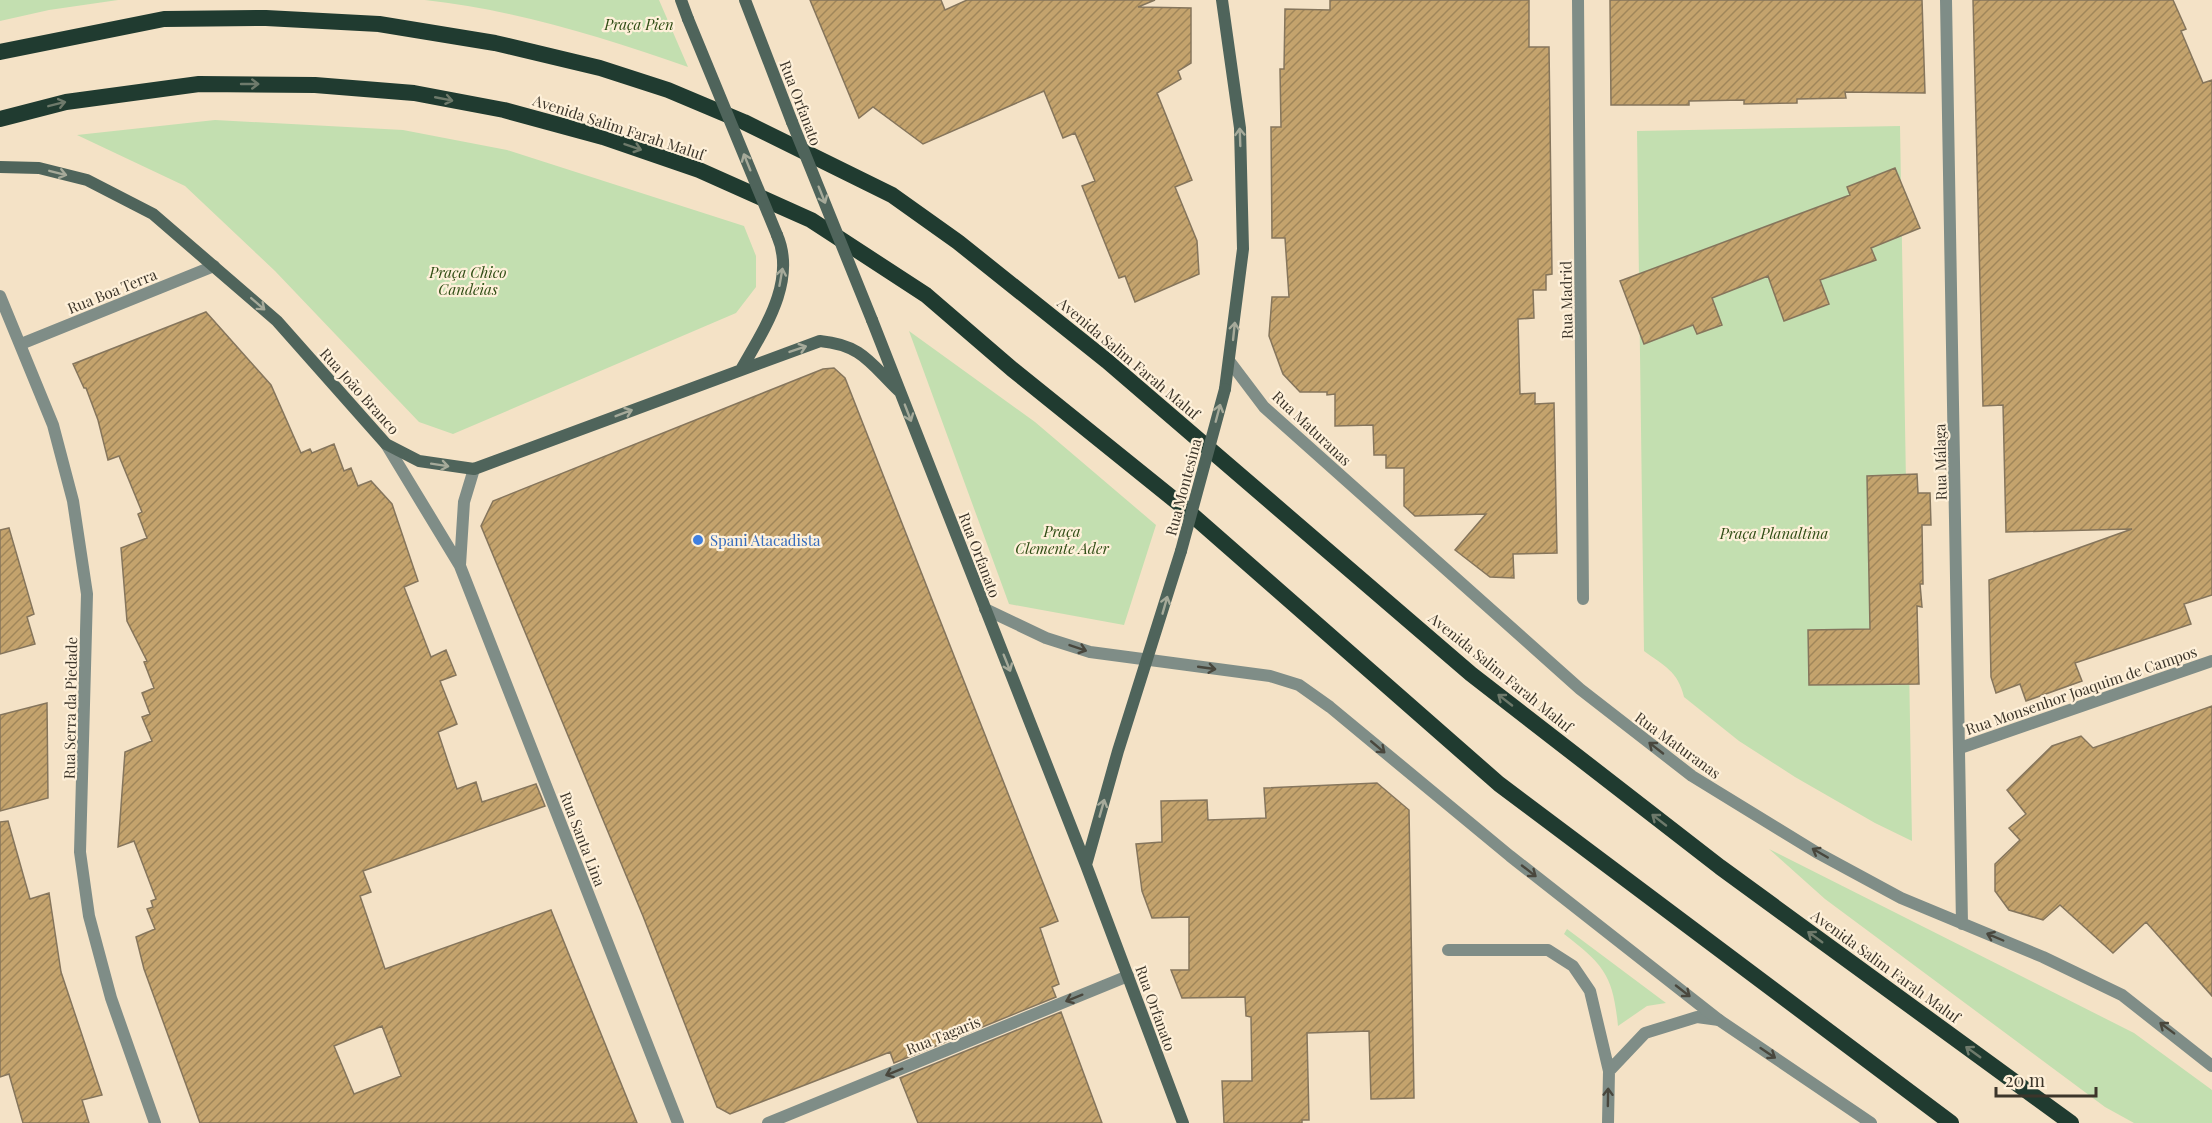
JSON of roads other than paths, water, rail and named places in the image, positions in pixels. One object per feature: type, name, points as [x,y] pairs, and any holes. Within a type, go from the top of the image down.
[{"type":"highway","name":"Avenida Salim Farah Maluf","points":[[0,52],[164,19],[266,18],[391,26],[495,43],[600,68],[668,90],[744,122],[892,195],[958,242],[1107,361],[1490,688],[1720,867],[2071,1123]]},
{"type":"highway","name":"Avenida Salim Farah Maluf","points":[[0,119],[66,102],[199,84],[315,85],[414,93],[504,110],[603,137],[699,170],[811,220],[926,296],[1012,369],[1182,506],[1499,784],[1951,1123]]},
{"type":"main road","points":[[681,0],[777,235],[784,261],[774,311],[742,368]]},
{"type":"main road","name":"Rua Orfanato","points":[[745,0],[1086,865],[1183,1123]]},
{"type":"main road","name":"Rua Montesina","points":[[1086,865],[1118,751],[1149,660],[1181,551],[1225,389],[1230,362],[1243,249],[1240,128],[1222,0]]},
{"type":"main road","name":"Rua João Branco","points":[[0,167],[39,168],[87,180],[153,214],[277,321],[386,444],[419,461],[474,469],[820,341],[843,344],[859,352],[900,391]]},
{"type":"street","name":"Rua Madrid","points":[[1578,0],[1583,599]]},
{"type":"street","name":"Rua Málaga","points":[[1946,0],[1962,924]]},
{"type":"street","name":"Rua Boa Terra","points":[[21,344],[214,266]]},
{"type":"street","name":"Rua Serra da Piedade","points":[[0,296],[53,425],[73,501],[87,594],[80,852],[88,916],[111,998],[155,1123]]},
{"type":"street","name":"Rua Maturanas","points":[[1230,362],[1264,407],[1580,689],[1692,776],[1816,852],[1901,898],[2043,957],[2122,995],[2212,1065]]},
{"type":"street","name":"Rua Santa Lina","points":[[386,444],[460,566],[678,1123]]},
{"type":"street","name":"Rua Santa Lina","points":[[460,566],[460,527],[464,502],[474,469]]},
{"type":"street","points":[[985,609],[1046,638],[1089,652],[1270,676],[1299,685],[1330,707],[1510,856],[1719,1020],[1871,1123]]},
{"type":"street","name":"Rua Monsenhor Joaquim de Campos","points":[[1960,748],[2212,661]]},
{"type":"street","points":[[1448,950],[1548,950],[1573,966],[1590,992],[1609,1071],[1608,1123]]},
{"type":"street","name":"Rua Tagaris","points":[[768,1123],[1128,976]]},
{"type":"street","points":[[1609,1071],[1645,1033],[1697,1017],[1719,1020]]},
{"type":"place","name":"Spani Atacadista","points":[[698,540]]},
{"type":"park label","name":"Praça Pien","points":[[639,24]]},
{"type":"park label","name":"Praça Chico Candeias","points":[[468,280]]},
{"type":"park label","name":"Praça Planaltina","points":[[1774,533]]},
{"type":"park label","name":"Praça Clemente Ader","points":[[1062,540]]}]
